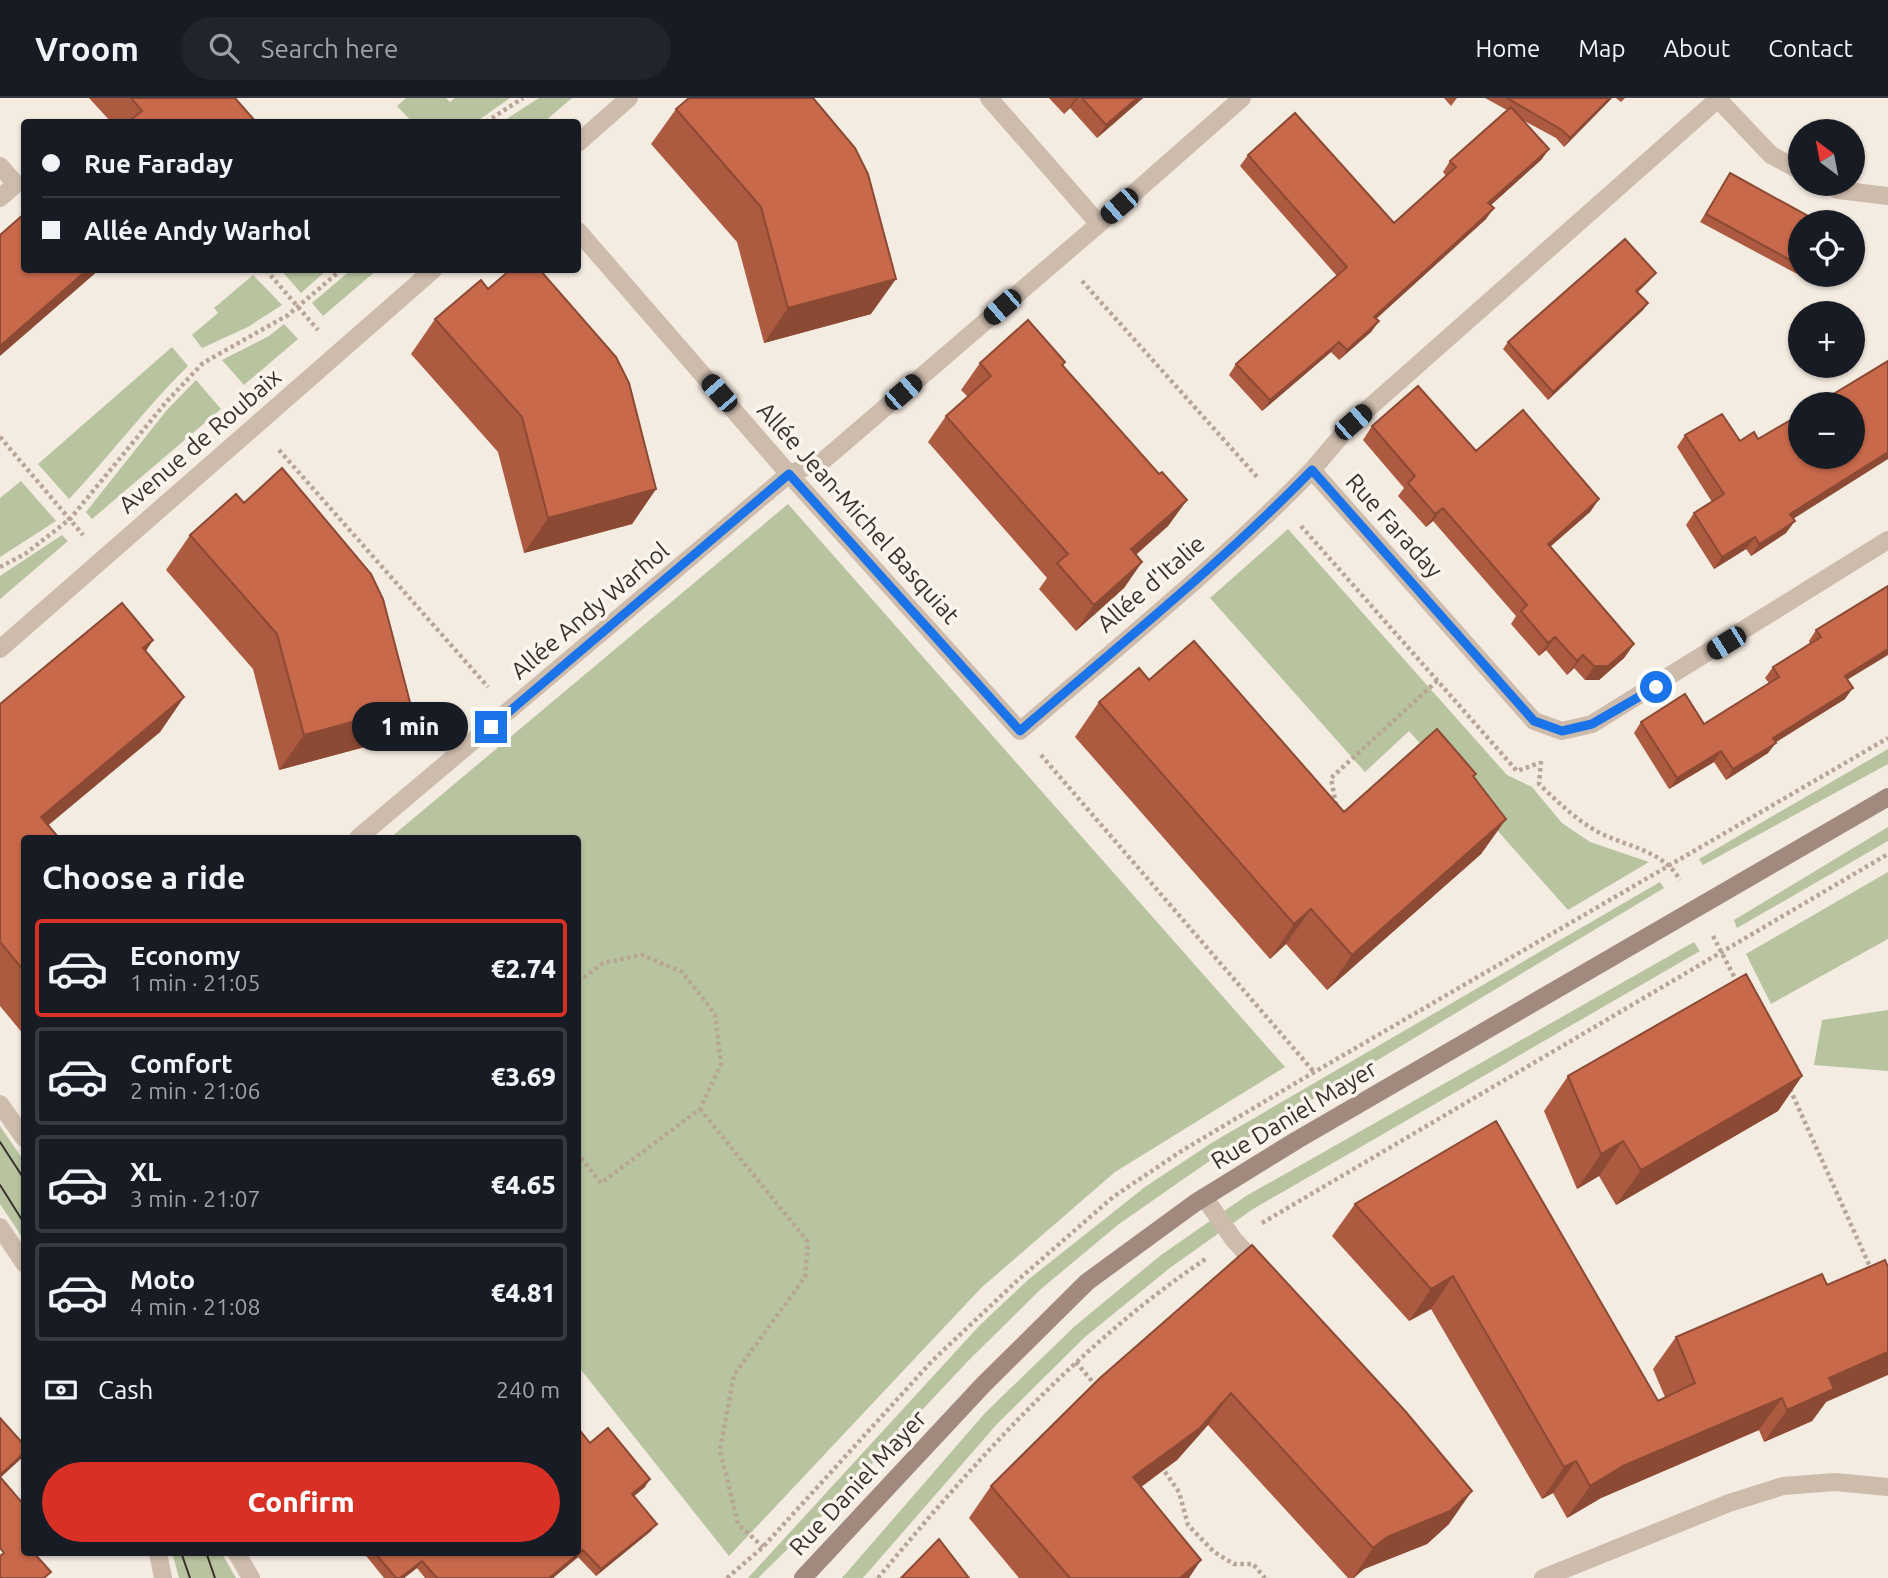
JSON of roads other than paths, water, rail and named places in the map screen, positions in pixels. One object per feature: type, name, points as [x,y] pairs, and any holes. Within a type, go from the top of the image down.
[{"type":"main road","name":"Rue Daniel Mayer","points":[[803,1578],[983,1385],[1087,1282],[1204,1197],[1888,797]]},
{"type":"street","points":[[581,140],[629,98]]},
{"type":"street","points":[[989,98],[1099,224]]},
{"type":"street","name":"Allée Andy Warhol","points":[[362,835],[789,474],[824,460],[1242,98]]},
{"type":"street","points":[[1718,99],[1771,155],[1788,164]]},
{"type":"street","name":"Rue Faraday","points":[[1718,99],[1353,422],[1312,470],[1534,721],[1562,731],[1592,724],[1656,687],[1888,540]]},
{"type":"street","points":[[0,166],[16,184],[0,198]]},
{"type":"street","points":[[1866,194],[1888,197]]},
{"type":"street","name":"Allée Jean-Michel Basquiat","points":[[581,234],[789,474],[1020,731]]},
{"type":"street","name":"Avenue de Roubaix","points":[[0,649],[430,273]]},
{"type":"street","name":"Allée d'Italie","points":[[1020,731],[1280,502],[1312,470]]},
{"type":"street","points":[[0,1104],[21,1134]]},
{"type":"street","points":[[1204,1197],[1234,1240],[1270,1279]]},
{"type":"street","points":[[0,1227],[21,1258]]},
{"type":"street","points":[[1543,1578],[1729,1503],[1783,1486],[1835,1482],[1888,1487]]},
{"type":"street","points":[[159,1556],[163,1578]]},
{"type":"street","points":[[238,1556],[251,1578]]},
{"type":"tram line","points":[[0,1142],[21,1174]]},
{"type":"tram line","points":[[0,1185],[21,1218]]},
{"type":"tram line","points":[[182,1556],[190,1578]]},
{"type":"tram line","points":[[207,1556],[215,1578]]}]
